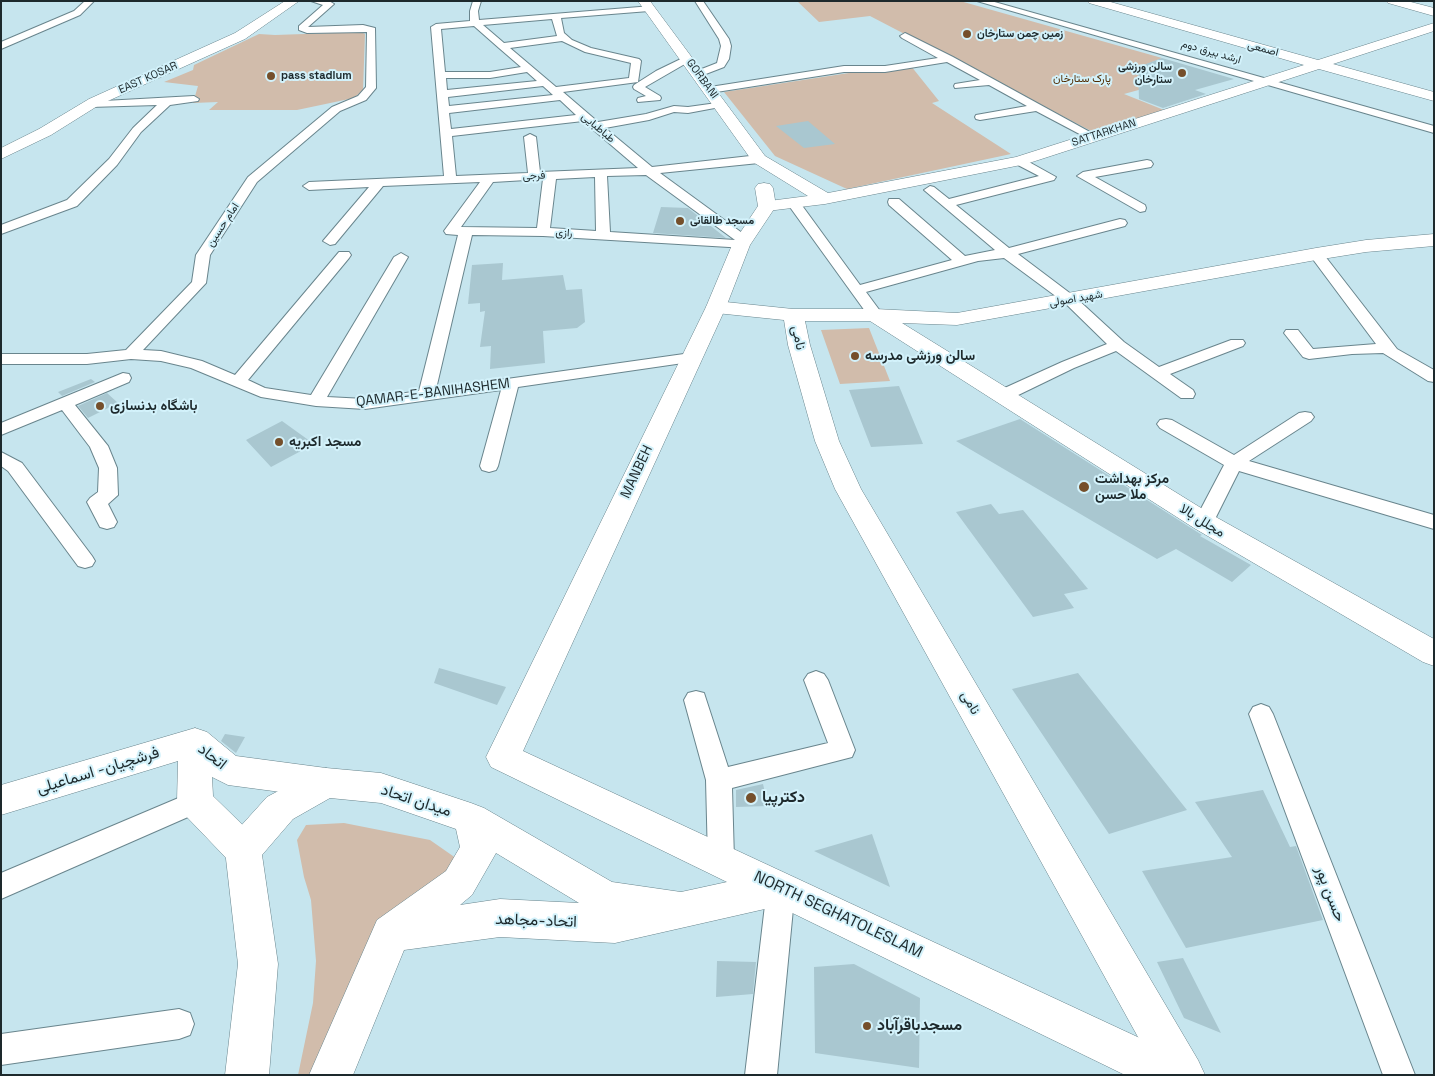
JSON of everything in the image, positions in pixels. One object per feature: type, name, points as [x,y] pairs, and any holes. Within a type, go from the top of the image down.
[{"type":"main road","name":"EAST KOSAR","points":[[1,154],[45,132],[90,104],[240,36],[293,1]]},
{"type":"main road","name":"اصمعی","points":[[1092,1],[1434,97]]},
{"type":"main road","points":[[1392,1],[1434,12]]},
{"type":"main road","name":"GORBANI","points":[[646,5],[759,159]]},
{"type":"main road","name":"SATTARKHAN","points":[[766,197],[793,203],[825,199],[1020,161],[1434,27]]},
{"type":"main road","points":[[759,159],[766,197]]},
{"type":"main road","points":[[759,159],[825,199]]},
{"type":"main road","name":"MANBEH","points":[[503,758],[716,307],[742,243],[766,197]]},
{"type":"main road","name":"شهید اصولی","points":[[716,307],[793,315],[875,315],[957,320],[1316,254],[1366,246],[1434,240]]},
{"type":"main road","name":"نامی","points":[[793,315],[799,345],[827,441],[848,489],[1183,1075]]},
{"type":"main road","name":"مجلل بالا","points":[[875,315],[1004,394],[1204,522],[1432,649]]},
{"type":"main road","points":[[932,350],[938,335],[957,320]]},
{"type":"main road","name":"اتحاد","points":[[195,742],[228,770],[326,783]]},
{"type":"main road","name":"اتحاد","points":[[195,742],[195,802]]},
{"type":"main road","name":"فرشچیان- اسماعیلی","points":[[1,800],[195,742]]},
{"type":"main road","name":"NORTH SEGHATOLESLAM","points":[[503,758],[782,888],[1172,1075]]},
{"type":"main road","points":[[243,850],[280,808],[326,783]]},
{"type":"main road","name":"میدان اتحاد","points":[[326,783],[381,788],[471,819]]},
{"type":"main road","points":[[195,802],[243,850],[258,964],[247,1075]]},
{"type":"main road","points":[[331,1075],[391,933],[459,883],[479,849],[471,819]]},
{"type":"main road","name":"اتحاد-مجاهد","points":[[471,819],[606,899],[681,910]]},
{"type":"main road","name":"اتحاد-مجاهد","points":[[391,933],[500,918],[615,924],[782,888]]},
{"type":"street","points":[[1,46],[78,13],[90,1]]},
{"type":"street","name":"امام حسین","points":[[131,354],[200,283],[203,255],[252,180],[336,109],[362,98],[371,88],[372,30],[363,28],[307,30],[302,28],[330,4],[314,1]]},
{"type":"street","points":[[475,23],[474,11],[477,1]]},
{"type":"street","points":[[698,74],[721,65],[726,46],[724,39],[699,1]]},
{"type":"street","name":"ارشد بیرق دوم","points":[[981,1],[1434,130]]},
{"type":"street","points":[[450,180],[436,27],[556,16],[646,5]]},
{"type":"street","points":[[443,110],[558,94],[634,80],[636,61],[588,50],[564,38],[560,34],[556,16]]},
{"type":"street","name":"طباطبایی","points":[[475,23],[649,171],[742,243]]},
{"type":"street","points":[[905,36],[1093,136]]},
{"type":"street","points":[[502,46],[564,38]]},
{"type":"street","points":[[642,100],[656,98],[638,87],[660,72],[687,59]]},
{"type":"street","points":[[710,90],[844,69],[885,69],[950,60]]},
{"type":"street","points":[[440,75],[490,75],[529,69]]},
{"type":"street","points":[[958,86],[991,82]]},
{"type":"street","points":[[442,94],[545,83]]},
{"type":"street","points":[[90,104],[167,102],[194,99]]},
{"type":"street","points":[[1,230],[72,202],[113,162],[137,130],[167,102]]},
{"type":"street","points":[[596,126],[649,117],[674,109],[688,110],[720,104]]},
{"type":"street","points":[[980,117],[1038,107]]},
{"type":"street","points":[[446,132],[586,117]]},
{"type":"street","points":[[530,137],[534,176]]},
{"type":"street","name":"فرجی","points":[[309,186],[649,171],[759,159]]},
{"type":"street","points":[[947,203],[1050,177],[1020,161]]},
{"type":"street","points":[[1140,208],[1083,176],[1147,164]]},
{"type":"street","points":[[601,173],[603,236]]},
{"type":"street","points":[[543,232],[550,176]]},
{"type":"street","points":[[426,396],[466,231],[452,231],[489,178]]},
{"type":"street","points":[[330,241],[378,184]]},
{"type":"street","points":[[930,190],[1007,253],[1070,300],[1118,345],[1187,394]]},
{"type":"street","points":[[894,202],[962,261]]},
{"type":"street","points":[[793,203],[875,315]]},
{"type":"street","points":[[857,290],[962,261],[1007,253],[1120,223]]},
{"type":"street","name":"رازی","points":[[466,231],[543,232],[742,243]]},
{"type":"street","points":[[1316,254],[1387,348],[1434,377]]},
{"type":"street","points":[[238,382],[344,255]]},
{"type":"street","points":[[316,401],[401,257]]},
{"type":"street","points":[[1292,334],[1309,354],[1352,348],[1387,348]]},
{"type":"street","points":[[1157,373],[1237,343]]},
{"type":"street","points":[[1004,394],[1118,345]]},
{"type":"street","name":"QAMAR-E-BANIHASHEM","points":[[1,359],[87,359],[131,354],[161,356],[196,364],[261,392],[316,401],[365,404],[691,358]]},
{"type":"street","points":[[1,430],[123,378]]},
{"type":"street","points":[[489,466],[511,384]]},
{"type":"street","points":[[64,402],[99,446],[108,468],[108,494],[96,502],[107,522]]},
{"type":"street","points":[[1204,522],[1234,463],[1305,417]]},
{"type":"street","points":[[1166,424],[1234,463],[1434,522]]},
{"type":"street","points":[[1,458],[15,467],[85,560]]},
{"type":"street","points":[[719,780],[842,750],[816,680]]},
{"type":"street","points":[[696,700],[719,780],[721,860]]},
{"type":"street","name":"حسن پور","points":[[1261,714],[1399,1075]]},
{"type":"street","points":[[1,886],[195,802]]},
{"type":"street","points":[[761,1075],[782,888]]},
{"type":"street","points":[[1,1050],[179,1024]]},
{"type":"green space","name":"پارک ستارخان","points":[[797,1],[960,1],[1162,58],[1137,68],[1171,81],[1124,94],[1164,110],[1093,132],[870,16],[819,22]]},
{"type":"green space","name":"pass stadium","points":[[361,32],[365,34],[363,90],[354,98],[297,110],[209,110],[218,102],[193,103],[198,86],[164,82],[193,70],[194,65],[259,34]]},
{"type":"green space","points":[[911,66],[939,101],[932,103],[1011,154],[847,189],[775,156],[724,92],[862,71]]},
{"type":"green space","name":"سالن ورزشی مدرسه","points":[[869,328],[890,381],[840,384],[821,330]]},
{"type":"green space","points":[[344,823],[430,840],[463,863],[415,918],[320,1075],[298,1075],[313,1003],[316,961],[311,900],[304,877],[297,840],[306,825]]},
{"type":"building","points":[[1162,58],[1234,79],[1195,90],[1206,94],[1163,108],[1139,99],[1138,67]]},
{"type":"building","points":[[808,121],[835,144],[804,148],[776,126]]},
{"type":"building","name":"مسجد طالقانی","points":[[661,207],[688,208],[726,238],[653,233]]},
{"type":"building","points":[[503,263],[502,280],[563,275],[566,290],[582,289],[585,322],[577,328],[543,331],[545,363],[490,369],[491,346],[480,347],[485,311],[480,312],[480,303],[468,304],[472,265]]},
{"type":"building","points":[[91,379],[95,382],[62,396],[58,392]]},
{"type":"building","points":[[899,386],[923,444],[871,447],[849,390]]},
{"type":"building","name":"باشگاه بدنسازی","points":[[107,393],[118,403],[88,418],[78,406]]},
{"type":"building","name":"مرکز بهداشت ملا حسن","points":[[1020,419],[1202,535],[1200,536],[1251,565],[1232,582],[1176,549],[1157,559],[956,441]]},
{"type":"building","name":"مسجد اکبریه","points":[[282,421],[314,444],[271,467],[246,440]]},
{"type":"building","points":[[991,504],[999,514],[1023,510],[1088,589],[1064,594],[1074,608],[1033,617],[956,512]]},
{"type":"building","points":[[439,668],[506,687],[497,705],[434,683]]},
{"type":"building","points":[[1078,673],[1187,810],[1109,834],[1012,689]]},
{"type":"building","points":[[225,734],[245,737],[236,753],[221,741]]},
{"type":"building","name":"دکترپیا","points":[[763,784],[768,806],[736,807],[736,790]]},
{"type":"building","points":[[1263,790],[1290,847],[1296,846],[1323,920],[1186,948],[1142,871],[1232,857],[1195,802]]},
{"type":"building","points":[[872,834],[890,887],[814,851]]},
{"type":"building","points":[[1183,958],[1221,1033],[1184,1018],[1157,962]]},
{"type":"building","points":[[717,961],[756,962],[753,994],[716,997]]},
{"type":"building","name":"مسجدباقرآباد","points":[[854,964],[920,998],[919,1068],[815,1053],[814,967]]},
{"type":"place","name":"زمین چمن ستارخان","points":[[967,34]]},
{"type":"place","name":"سالن ورزشی ستارخان","points":[[1182,73]]},
{"type":"place","name":"pass stadium","points":[[271,76]]},
{"type":"place","name":"مسجد طالقانی","points":[[680,221]]},
{"type":"place","name":"سالن ورزشی مدرسه","points":[[855,356]]},
{"type":"place","name":"باشگاه بدنسازی","points":[[100,406]]},
{"type":"place","name":"مسجد اکبریه","points":[[279,442]]},
{"type":"place","name":"مرکز بهداشت ملا حسن","points":[[1084,487]]},
{"type":"place","name":"دکترپیا","points":[[751,798]]},
{"type":"place","name":"مسجدباقرآباد","points":[[867,1026]]}]
